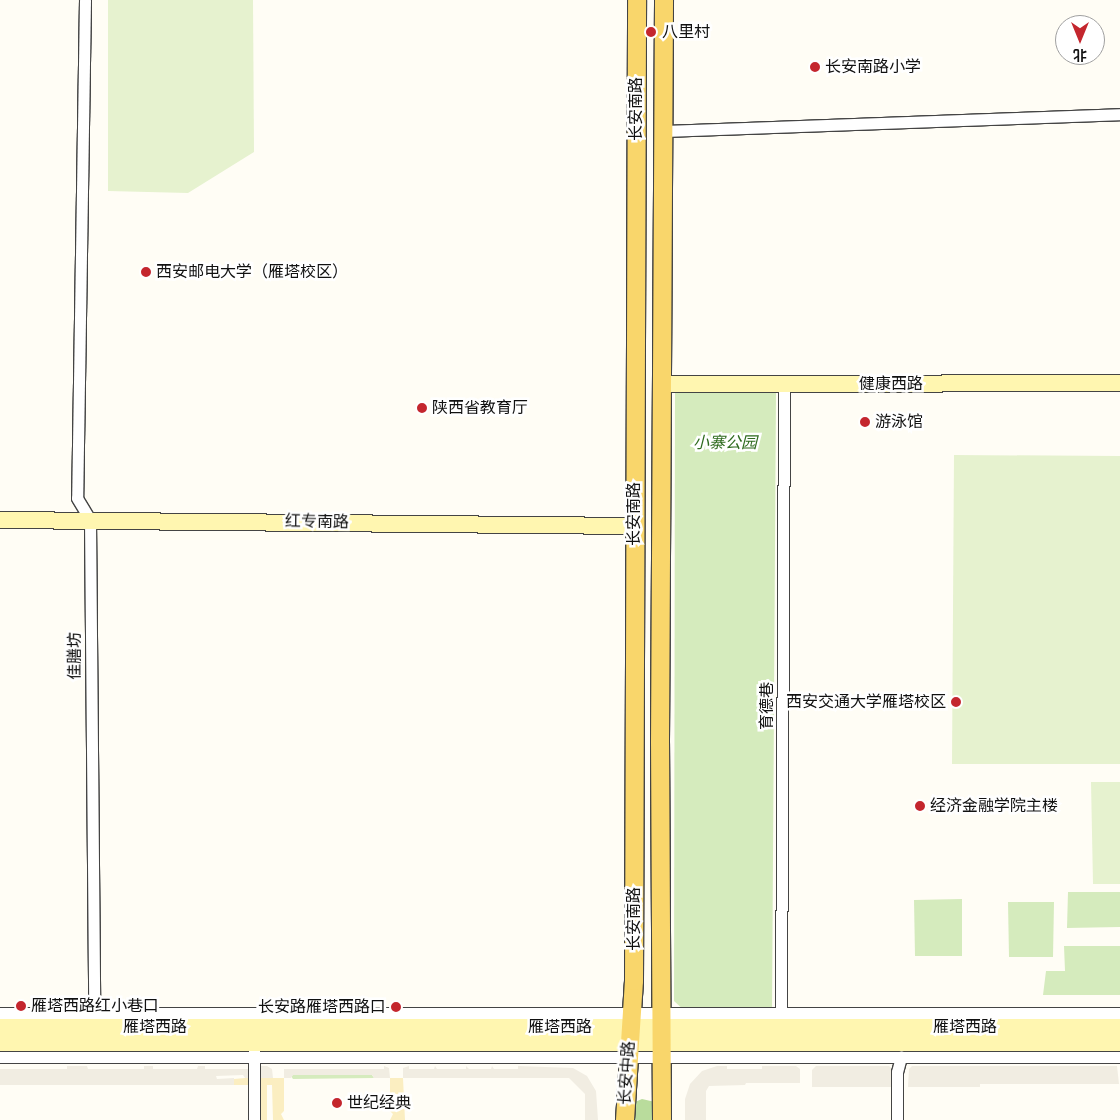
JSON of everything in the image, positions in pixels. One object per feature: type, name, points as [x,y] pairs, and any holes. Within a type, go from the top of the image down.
[{"type":"main road","name":"长安南路","points":[[630,1035],[637,0]]},
{"type":"main road","name":"长安南路","points":[[661,1035],[661,384],[664,0]]},
{"type":"main road","name":"健康西路","points":[[661,384],[1120,383]]},
{"type":"main road","name":"红专南路","points":[[0,520],[634,526]]},
{"type":"main road","name":"雁塔西路","points":[[661,1035],[781,1020],[1120,1027]]},
{"type":"main road","name":"雁塔西路","points":[[0,1027],[1120,1043]]},
{"type":"main road","name":"雁塔西路","points":[[0,1043],[94,1028],[254,1050],[630,1035]]},
{"type":"main road","name":"长安中路","points":[[624,1120],[630,1035]]},
{"type":"main road","name":"长安中路","points":[[661,1035],[662,1120]]},
{"type":"street","points":[[85,0],[77,498],[90,520]]},
{"type":"street","points":[[663,130],[1120,114]]},
{"type":"street","name":"育德巷","points":[[781,1020],[784,384]]},
{"type":"street","name":"佳膳坊","points":[[90,520],[94,1028]]},
{"type":"street","points":[[0,1013],[94,1028]]},
{"type":"street","points":[[781,1020],[1120,1013]]},
{"type":"street","points":[[630,1035],[661,1035],[901,1057],[1120,1057]]},
{"type":"street","points":[[0,1057],[254,1050],[254,1120]]},
{"type":"street","points":[[897,1120],[897,1072],[901,1057]]},
{"type":"green space","points":[[108,0],[253,0],[254,152],[188,193],[108,191]]},
{"type":"green space","name":"小寨公园","points":[[776,391],[772,1012],[686,1012],[674,1001],[675,392]]},
{"type":"green space","points":[[954,455],[1120,456],[1120,764],[952,764]]},
{"type":"green space","points":[[1091,782],[1120,782],[1120,884],[1093,884]]},
{"type":"green space","points":[[1068,892],[1120,892],[1120,927],[1067,928]]},
{"type":"green space","points":[[962,899],[962,956],[915,956],[914,900]]},
{"type":"green space","points":[[1008,902],[1054,902],[1053,957],[1009,957]]},
{"type":"green space","points":[[1064,946],[1120,946],[1120,995],[1043,995],[1046,971],[1065,971]]},
{"type":"green space","points":[[372,1075],[374,1078],[293,1079],[291,1076]]},
{"type":"green space","points":[[642,1099],[655,1102],[656,1120],[634,1120],[635,1102]]},
{"type":"sand","points":[[284,1078],[284,1111],[281,1114],[284,1120],[273,1120],[272,1085],[267,1085],[267,1120],[248,1120],[248,1085],[234,1085],[234,1079]]},
{"type":"sand","points":[[390,1078],[403,1078],[405,1120],[390,1120],[393,1114],[390,1111]]},
{"type":"shaded area","points":[[67,1066],[87,1066],[88,1069],[144,1069],[144,1066],[153,1066],[153,1069],[197,1069],[198,1066],[205,1066],[205,1069],[248,1069],[248,1066],[267,1066],[272,1069],[273,1078],[245,1078],[243,1075],[216,1076],[217,1079],[234,1078],[234,1085],[0,1085],[0,1069],[67,1069]]},
{"type":"shaded area","points":[[384,1066],[389,1068],[390,1078],[374,1078],[372,1075],[293,1075],[291,1078],[284,1078],[284,1069],[384,1069]]},
{"type":"shaded area","points":[[409,1066],[409,1069],[434,1069],[435,1066],[437,1069],[466,1069],[466,1066],[469,1069],[491,1069],[492,1066],[494,1069],[518,1069],[518,1066],[573,1068],[587,1076],[596,1091],[598,1120],[585,1120],[585,1094],[569,1078],[403,1078],[403,1068]]},
{"type":"shaded area","points":[[717,1066],[727,1066],[727,1069],[762,1069],[762,1066],[796,1066],[800,1069],[800,1083],[746,1083],[745,1085],[709,1086],[706,1091],[706,1120],[685,1120],[685,1099],[690,1084],[702,1071]]},
{"type":"shaded area","points":[[816,1066],[889,1066],[893,1069],[893,1087],[812,1087],[812,1070]]},
{"type":"shaded area","points":[[912,1066],[1117,1066],[1119,1084],[980,1084],[980,1087],[908,1087],[909,1069]]},
{"type":"place","name":"八里村","points":[[651,32]]},
{"type":"place","name":"长安南路小学","points":[[815,67]]},
{"type":"place","name":"西安邮电大学（雁塔校区）","points":[[146,272]]},
{"type":"place","name":"陕西省教育厅","points":[[422,408]]},
{"type":"place","name":"游泳馆","points":[[865,422]]},
{"type":"place","name":"西安交通大学雁塔校区","points":[[956,702]]},
{"type":"place","name":"经济金融学院主楼","points":[[920,806]]},
{"type":"place","name":"雁塔西路红小巷口","points":[[21,1006]]},
{"type":"place","name":"长安路雁塔西路口","points":[[396,1007]]},
{"type":"place","name":"世纪经典","points":[[337,1103]]}]
